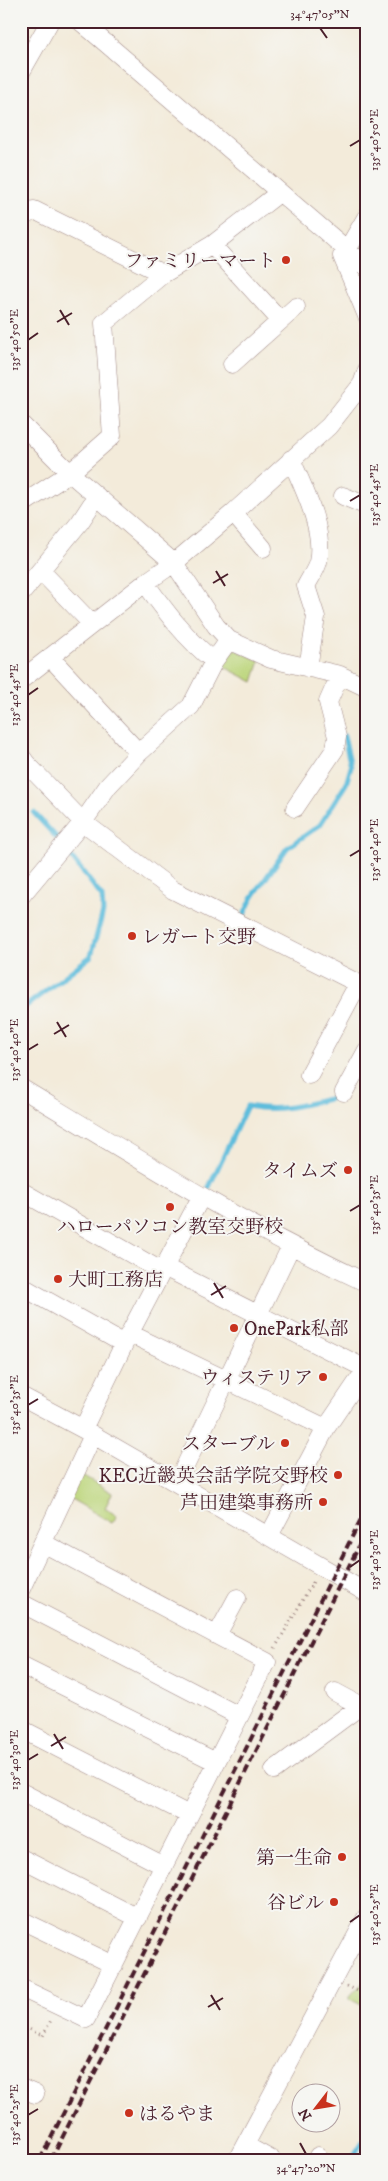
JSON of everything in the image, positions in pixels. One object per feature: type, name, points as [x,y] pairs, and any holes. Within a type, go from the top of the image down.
[{"type":"street","points":[[21,72],[50,21]]},
{"type":"street","points":[[80,21],[367,267]]},
{"type":"street","points":[[21,505],[70,473],[112,436],[104,323],[163,274],[212,245],[279,193]]},
{"type":"street","points":[[21,218],[34,210],[163,274]]},
{"type":"street","points":[[367,216],[342,256],[367,316]]},
{"type":"street","points":[[212,245],[280,320]]},
{"type":"street","points":[[232,364],[296,306]]},
{"type":"street","points":[[21,680],[145,583],[174,563],[234,513],[329,426],[365,381]]},
{"type":"street","points":[[21,424],[70,473],[174,563],[216,626],[229,640],[271,659],[340,675],[367,688]]},
{"type":"street","points":[[291,459],[306,493],[320,545],[318,564],[306,586],[316,617],[308,668]]},
{"type":"street","points":[[21,594],[80,522],[96,496]]},
{"type":"street","points":[[343,496],[367,506]]},
{"type":"street","points":[[234,513],[263,548]]},
{"type":"street","points":[[41,571],[92,624]]},
{"type":"street","points":[[145,583],[172,620],[196,646],[214,661]]},
{"type":"street","points":[[21,896],[83,822],[108,786],[139,753],[191,706],[214,661],[229,640]]},
{"type":"street","points":[[50,657],[139,753]]},
{"type":"street","points":[[295,808],[335,749],[337,738],[328,702],[340,675]]},
{"type":"street","points":[[21,756],[83,822],[173,890],[362,986],[308,1075]]},
{"type":"street","points":[[344,1092],[367,1050]]},
{"type":"street","points":[[21,1088],[201,1198],[342,1266],[367,1284]]},
{"type":"street","points":[[21,1191],[168,1272],[366,1369],[326,1428],[269,1536]]},
{"type":"street","points":[[21,1589],[43,1543],[88,1432],[131,1341],[168,1272],[201,1198]]},
{"type":"street","points":[[177,1483],[258,1315],[302,1247]]},
{"type":"street","points":[[21,1286],[131,1341],[226,1381],[326,1428]]},
{"type":"street","points":[[21,1396],[88,1432],[367,1593]]},
{"type":"street","points":[[21,1988],[86,2019],[267,1662],[43,1543]]},
{"type":"street","points":[[217,1635],[237,1598]]},
{"type":"street","points":[[21,1603],[239,1716]]},
{"type":"street","points":[[21,1665],[216,1762]]},
{"type":"street","points":[[335,1692],[364,1704]]},
{"type":"street","points":[[274,1770],[364,1704]]},
{"type":"street","points":[[21,1729],[189,1815]]},
{"type":"street","points":[[21,1792],[164,1866]]},
{"type":"street","points":[[21,1858],[138,1918]]},
{"type":"street","points":[[272,2160],[241,2152],[367,1916]]},
{"type":"street","points":[[21,1920],[114,1964]]},
{"type":"path","points":[[267,1662],[321,1567]]},
{"type":"path","points":[[343,1984],[358,1991],[367,1982]]},
{"type":"path","points":[[21,2026],[43,2036],[58,2006]]},
{"type":"green space","points":[[234,649],[260,661],[253,682],[221,665]]},
{"type":"green space","points":[[77,1472],[112,1493],[105,1508],[117,1516],[112,1523],[66,1496]]},
{"type":"green space","points":[[367,1978],[367,2008],[348,1998]]},
{"type":"waterway","points":[[242,919],[252,898],[287,848],[320,825],[346,784],[351,767],[344,736]]},
{"type":"waterway","points":[[21,1010],[91,956],[103,912],[102,897],[57,838],[34,813]]},
{"type":"waterway","points":[[209,1187],[247,1106],[271,1109],[292,1107],[337,1097],[339,1093]]},
{"type":"waterway","points":[[351,2160],[367,2135]]},
{"type":"railway","points":[[40,2160],[367,1507]]},
{"type":"railway","points":[[51,2160],[367,1530]]},
{"type":"place","name":"ファミリーマート","points":[[286,260]]},
{"type":"place","name":"レガート交野","points":[[132,936]]},
{"type":"place","name":"タイムズ","points":[[348,1170]]},
{"type":"place","name":"ハローパソコン教室交野校","points":[[170,1207]]},
{"type":"place","name":"大町工務店","points":[[58,1279]]},
{"type":"place","name":"OnePark私部","points":[[234,1328]]},
{"type":"place","name":"ウィステリア","points":[[323,1377]]},
{"type":"place","name":"スターブル","points":[[285,1443]]},
{"type":"place","name":"KEC近畿英会話学院交野校","points":[[338,1475]]},
{"type":"place","name":"芦田建築事務所","points":[[323,1502]]},
{"type":"place","name":"第一生命","points":[[342,1857]]},
{"type":"place","name":"谷ビル","points":[[334,1902]]},
{"type":"place","name":"はるやま","points":[[129,2113]]}]
